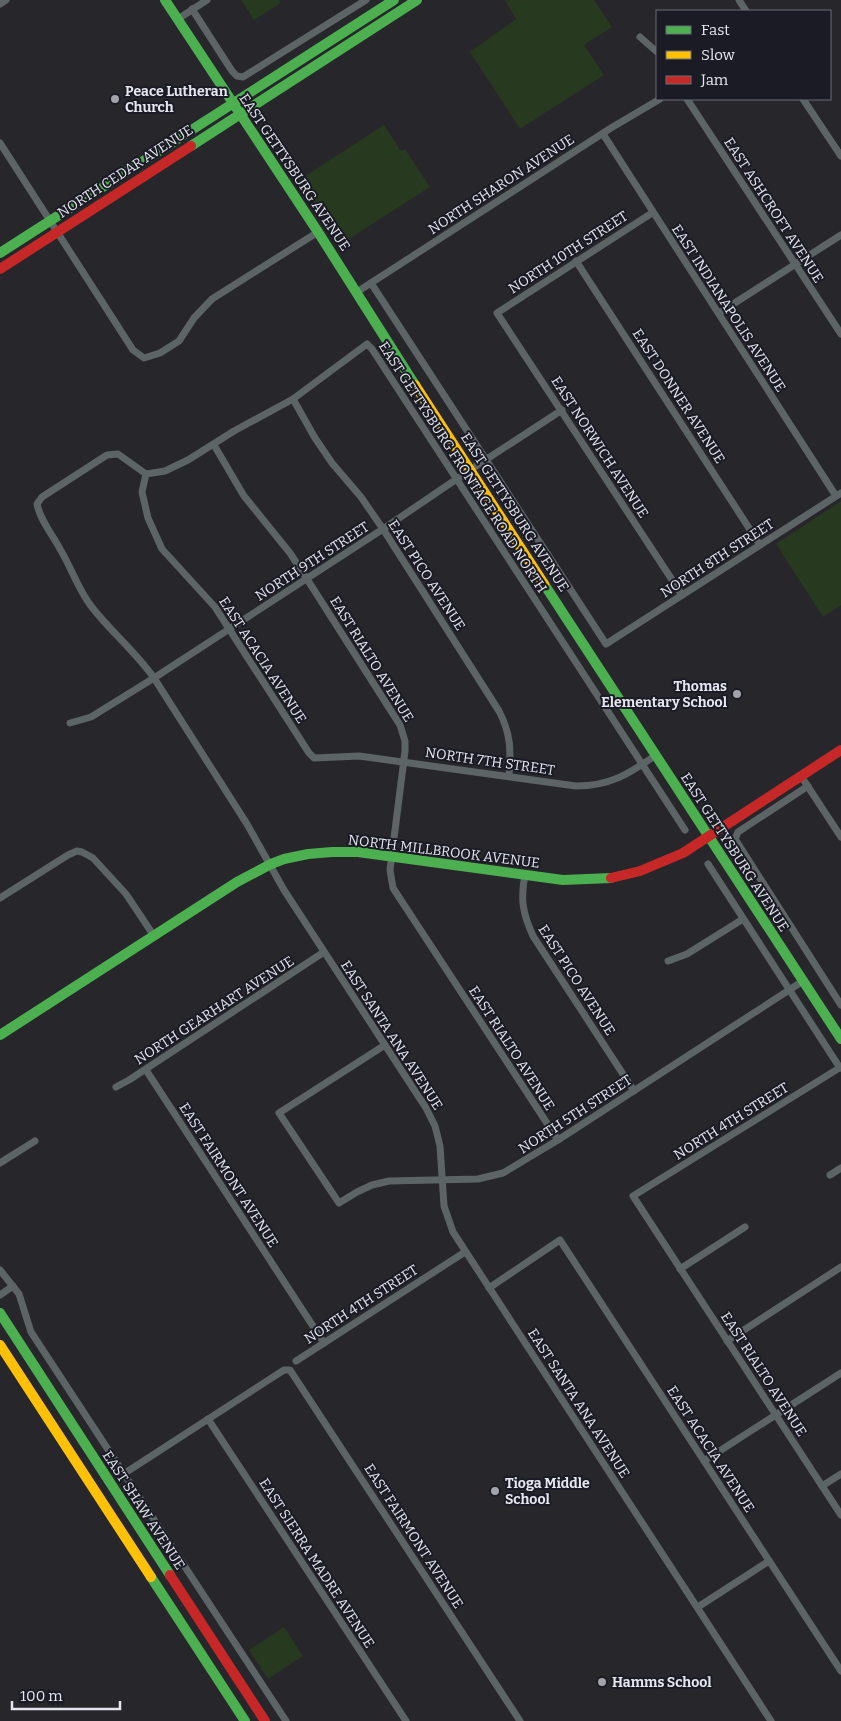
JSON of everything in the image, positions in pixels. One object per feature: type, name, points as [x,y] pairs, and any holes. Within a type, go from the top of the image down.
[{"type":"street","points":[[0,4],[6,0]]},
{"type":"street","name":"EAST GETTYSBURG AVENUE","points":[[165,0],[318,232],[470,470],[841,1040]]},
{"type":"street","points":[[178,20],[207,0]]},
{"type":"street","points":[[192,9],[232,71],[237,76],[242,77],[366,0]]},
{"type":"street","name":"NORTH CEDAR AVENUE","points":[[0,254],[394,0]]},
{"type":"street","name":"NORTH CEDAR AVENUE","points":[[0,269],[417,0]]},
{"type":"street","points":[[344,47],[343,41],[368,21],[373,14]]},
{"type":"street","points":[[640,37],[656,51]]},
{"type":"street","name":"NORTH SHARON AVENUE","points":[[357,292],[658,100]]},
{"type":"street","name":"EAST ASHCROFT AVENUE","points":[[688,100],[841,334]]},
{"type":"street","points":[[804,100],[841,156]]},
{"type":"street","name":"EAST INDIANAPOLIS AVENUE","points":[[603,134],[652,213],[839,494]]},
{"type":"street","points":[[0,143],[133,350],[144,358],[160,353],[179,341],[194,318],[212,300],[318,232]]},
{"type":"street","name":"NORTH 10TH STREET","points":[[497,313],[652,213]]},
{"type":"street","points":[[719,314],[841,235]]},
{"type":"street","name":"EAST DONNER AVENUE","points":[[576,261],[760,545]]},
{"type":"street","points":[[371,283],[486,459]]},
{"type":"street","name":"EAST NORWICH AVENUE","points":[[497,313],[682,594]]},
{"type":"street","name":"EAST GETTYSBURG FRONTAGE ROAD NORTH","points":[[293,399],[367,344],[372,349],[685,830]]},
{"type":"street","points":[[146,474],[178,466],[293,399]]},
{"type":"street","name":"EAST PICO AVENUE","points":[[293,399],[332,464],[361,497],[383,529],[499,711],[507,726],[510,742],[508,776]]},
{"type":"street","name":"NORTH 9TH STREET","points":[[70,723],[92,717],[154,678],[562,410]]},
{"type":"street","name":"EAST RIALTO AVENUE","points":[[214,445],[244,496],[290,553],[400,725],[405,741],[391,856],[390,880],[398,897],[558,1140]]},
{"type":"street","name":"EAST SANTA ANA AVENUE","points":[[146,474],[118,454],[107,455],[42,497],[37,504],[39,513],[89,604],[143,661],[247,824],[284,890],[426,1108],[435,1126],[440,1146],[444,1206],[448,1219],[465,1252],[771,1721]]},
{"type":"street","name":"NORTH 8TH STREET","points":[[486,459],[606,644],[839,494]]},
{"type":"street","name":"EAST ACACIA AVENUE","points":[[146,474],[142,492],[148,518],[162,549],[174,564],[203,592],[230,629],[314,758]]},
{"type":"street","name":"NORTH MILLBROOK AVENUE","points":[[0,1035],[238,882],[271,864],[308,854],[358,852],[580,881],[626,876],[660,865],[683,853],[841,750]]},
{"type":"street","name":"NORTH 7TH STREET","points":[[314,758],[359,756],[586,786],[618,779],[656,756]]},
{"type":"street","points":[[801,776],[841,837]]},
{"type":"street","name":"EAST GETTYSBURG AVENUE","points":[[808,786],[738,832],[736,844],[841,1005]]},
{"type":"street","points":[[0,898],[68,855],[77,851],[82,852],[93,858],[126,894],[154,936]]},
{"type":"street","name":"EAST GETTYSBURG AVENUE","points":[[708,864],[841,1068]]},
{"type":"street","name":"EAST PICO AVENUE","points":[[525,875],[522,891],[522,908],[532,936],[634,1090]]},
{"type":"street","points":[[668,961],[687,954],[743,919]]},
{"type":"street","name":"NORTH GEARHART AVENUE","points":[[116,1087],[146,1070],[324,952]]},
{"type":"street","name":"NORTH 5TH STREET","points":[[385,1045],[279,1113],[339,1203],[372,1185],[389,1181],[478,1179],[504,1173],[803,981]]},
{"type":"street","name":"NORTH 4TH STREET","points":[[634,1196],[841,1068]]},
{"type":"street","name":"EAST FAIRMONT AVENUE","points":[[146,1070],[324,1343]]},
{"type":"street","points":[[0,1164],[35,1141]]},
{"type":"street","points":[[830,1175],[841,1168]]},
{"type":"street","name":"EAST RIALTO AVENUE","points":[[634,1196],[841,1514]]},
{"type":"street","points":[[680,1269],[744,1227]]},
{"type":"street","name":"EAST ACACIA AVENUE","points":[[489,1288],[560,1240],[841,1671]]},
{"type":"street","name":"NORTH 4TH STREET","points":[[296,1361],[465,1252]]},
{"type":"street","points":[[727,1341],[841,1267]]},
{"type":"street","points":[[0,1270],[21,1300],[31,1332],[286,1721]]},
{"type":"street","points":[[0,1294],[13,1286]]},
{"type":"street","name":"EAST SHAW AVENUE","points":[[0,1313],[265,1721]]},
{"type":"street","points":[[0,1345],[244,1719],[250,1717],[255,1721]]},
{"type":"street","name":"EAST FAIRMONT AVENUE","points":[[208,1419],[284,1370],[293,1372],[520,1721]]},
{"type":"street","points":[[704,1461],[841,1373]]},
{"type":"street","points":[[125,1473],[208,1419]]},
{"type":"street","name":"EAST SIERRA MADRE AVENUE","points":[[208,1419],[406,1721]]},
{"type":"street","points":[[822,1486],[841,1474]]},
{"type":"street","points":[[698,1608],[769,1561]]},
{"type":"street","points":[[191,1639],[211,1654],[245,1707],[248,1709],[256,1707]]},
{"type":"green space","points":[[241,0],[279,0],[281,3],[254,20]]},
{"type":"green space","points":[[505,0],[594,0],[612,27],[584,45],[604,75],[520,129],[470,52],[516,19]]},
{"type":"green space","points":[[384,125],[401,151],[405,149],[430,187],[341,244],[299,180]]},
{"type":"green space","points":[[841,501],[841,605],[823,617],[776,544]]},
{"type":"green space","points":[[284,1627],[303,1656],[268,1679],[249,1650]]},
{"type":"traffic: fast","points":[[165,0],[318,232],[415,385]]},
{"type":"traffic: fast","points":[[0,253],[394,0]]},
{"type":"traffic: fast","points":[[191,146],[417,0]]},
{"type":"traffic: fast","points":[[544,584],[841,1039]]},
{"type":"traffic: fast","points":[[0,1035],[237,882],[284,859],[308,854],[358,852],[563,880],[611,878]]},
{"type":"traffic: fast","points":[[0,1313],[170,1575]]},
{"type":"traffic: fast","points":[[151,1577],[245,1721]]},
{"type":"traffic: slow","points":[[415,385],[544,584]]},
{"type":"traffic: slow","points":[[0,1345],[151,1577]]},
{"type":"traffic: jam","points":[[0,269],[191,146]]},
{"type":"traffic: jam","points":[[611,878],[640,871],[683,853],[841,750]]},
{"type":"traffic: jam","points":[[170,1575],[265,1721]]},
{"type":"place","name":"Peace Lutheran Church","points":[[115,99]]},
{"type":"place","name":"Thomas Elementary School","points":[[737,694]]},
{"type":"place","name":"Tioga Middle School","points":[[495,1491]]},
{"type":"place","name":"Hamms School","points":[[602,1682]]}]
